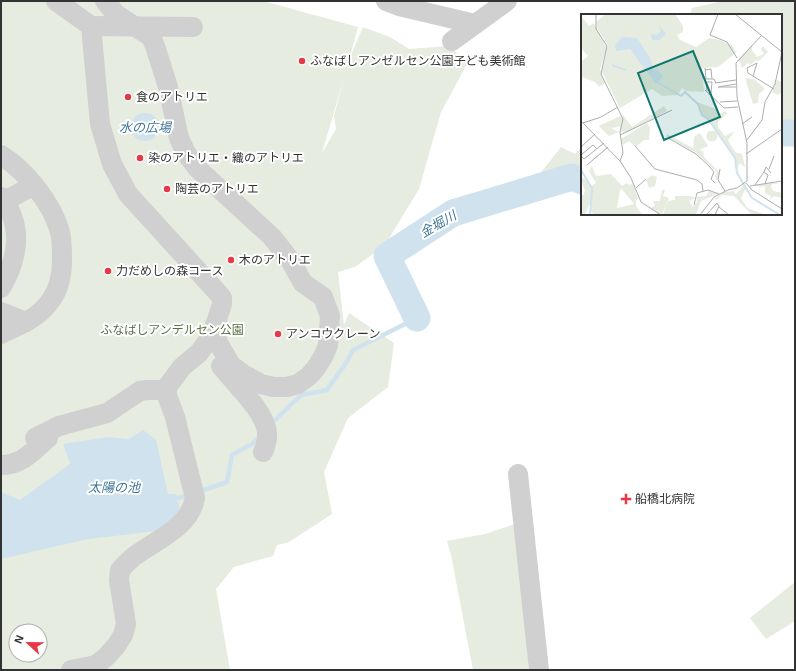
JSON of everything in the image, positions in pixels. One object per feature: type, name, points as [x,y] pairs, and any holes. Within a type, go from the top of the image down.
[{"type":"street","points":[[56,1],[91,26],[193,27]]},
{"type":"street","points":[[105,1],[116,14],[151,37],[156,46],[168,87],[179,138],[190,158],[198,169],[277,242],[290,260],[303,283],[323,297],[330,316],[328,345],[316,368],[309,376],[298,384],[280,387],[261,384],[231,365],[217,341],[216,324]]},
{"type":"street","points":[[386,1],[399,6],[475,24]]},
{"type":"street","points":[[452,41],[507,1]]},
{"type":"street","points":[[71,670],[96,665],[116,646],[123,635],[126,624],[118,580],[120,570],[136,555],[179,526],[186,519],[192,509],[195,498],[175,417],[167,399],[167,387],[182,367],[204,347],[212,335],[222,304],[222,298],[218,293],[128,194],[112,164],[100,124],[91,26]]},
{"type":"street","points":[[1,155],[20,169],[34,185],[49,207],[60,232],[62,251],[62,271],[59,285],[51,300],[42,312],[26,322],[1,334]]},
{"type":"street","points":[[1,288],[8,275],[17,248],[14,224],[3,199],[34,185]]},
{"type":"street","points":[[1,312],[26,322]]},
{"type":"street","points":[[204,347],[262,415],[268,435],[263,452]]},
{"type":"street","points":[[1,465],[15,464],[24,459],[41,438],[59,426],[107,413],[140,391],[167,390]]},
{"type":"street","points":[[518,474],[539,670]]},
{"type":"green space","name":"ふなばしアンデルセン公園","points":[[1,1],[263,1],[358,27],[349,60],[363,27],[390,37],[409,49],[450,46],[467,64],[441,112],[419,189],[385,245],[355,267],[338,272],[344,325],[349,313],[394,343],[388,387],[348,418],[324,472],[332,514],[289,542],[277,545],[273,556],[234,567],[216,589],[230,670],[1,670]],"holes":[[[344,78],[334,116],[336,129],[322,153]]]},
{"type":"green space","points":[[723,1],[795,1],[795,127],[782,128],[782,14],[690,14],[692,8]]},
{"type":"green space","points":[[561,147],[575,154],[581,148],[581,175],[567,172],[541,181],[539,175]]},
{"type":"green space","points":[[515,524],[529,670],[473,670],[447,541],[485,534]]},
{"type":"green space","points":[[795,582],[795,621],[766,639],[750,618]]},
{"type":"water","name":"水の広場","points":[[145,113],[151,114],[155,117],[158,121],[158,133],[155,137],[151,140],[145,141],[139,140],[135,137],[132,133],[131,127],[132,121],[135,117],[139,114]]},
{"type":"water","name":"太陽の池","points":[[143,430],[156,440],[168,494],[176,494],[184,528],[88,539],[1,559],[1,492],[20,500],[70,464],[63,444],[108,437],[129,439]]},
{"type":"waterway","name":"金堀川","points":[[782,133],[795,133]]},
{"type":"waterway","name":"金堀川","points":[[417,318],[387,256],[453,213],[572,177],[581,181]]},
{"type":"waterway","points":[[271,424],[301,395],[327,390],[346,363],[353,350],[417,318]]},
{"type":"waterway","points":[[198,492],[227,482],[232,455],[252,444],[261,435]]},
{"type":"waterway","points":[[171,500],[189,495]]},
{"type":"place","name":"ふなばしアンゼルセン公園子ども美術館","points":[[302,61]]},
{"type":"place","name":"食のアトリエ","points":[[128,97]]},
{"type":"place","name":"染のアトリエ・織のアトリエ","points":[[140,158]]},
{"type":"place","name":"陶芸のアトリエ","points":[[167,189]]},
{"type":"place","name":"木のアトリエ","points":[[231,260]]},
{"type":"place","name":"力だめしの森コース","points":[[108,271]]},
{"type":"place","name":"アンコウクレーン","points":[[278,334]]},
{"type":"place","name":"船橋北病院","points":[[626,499]]}]
